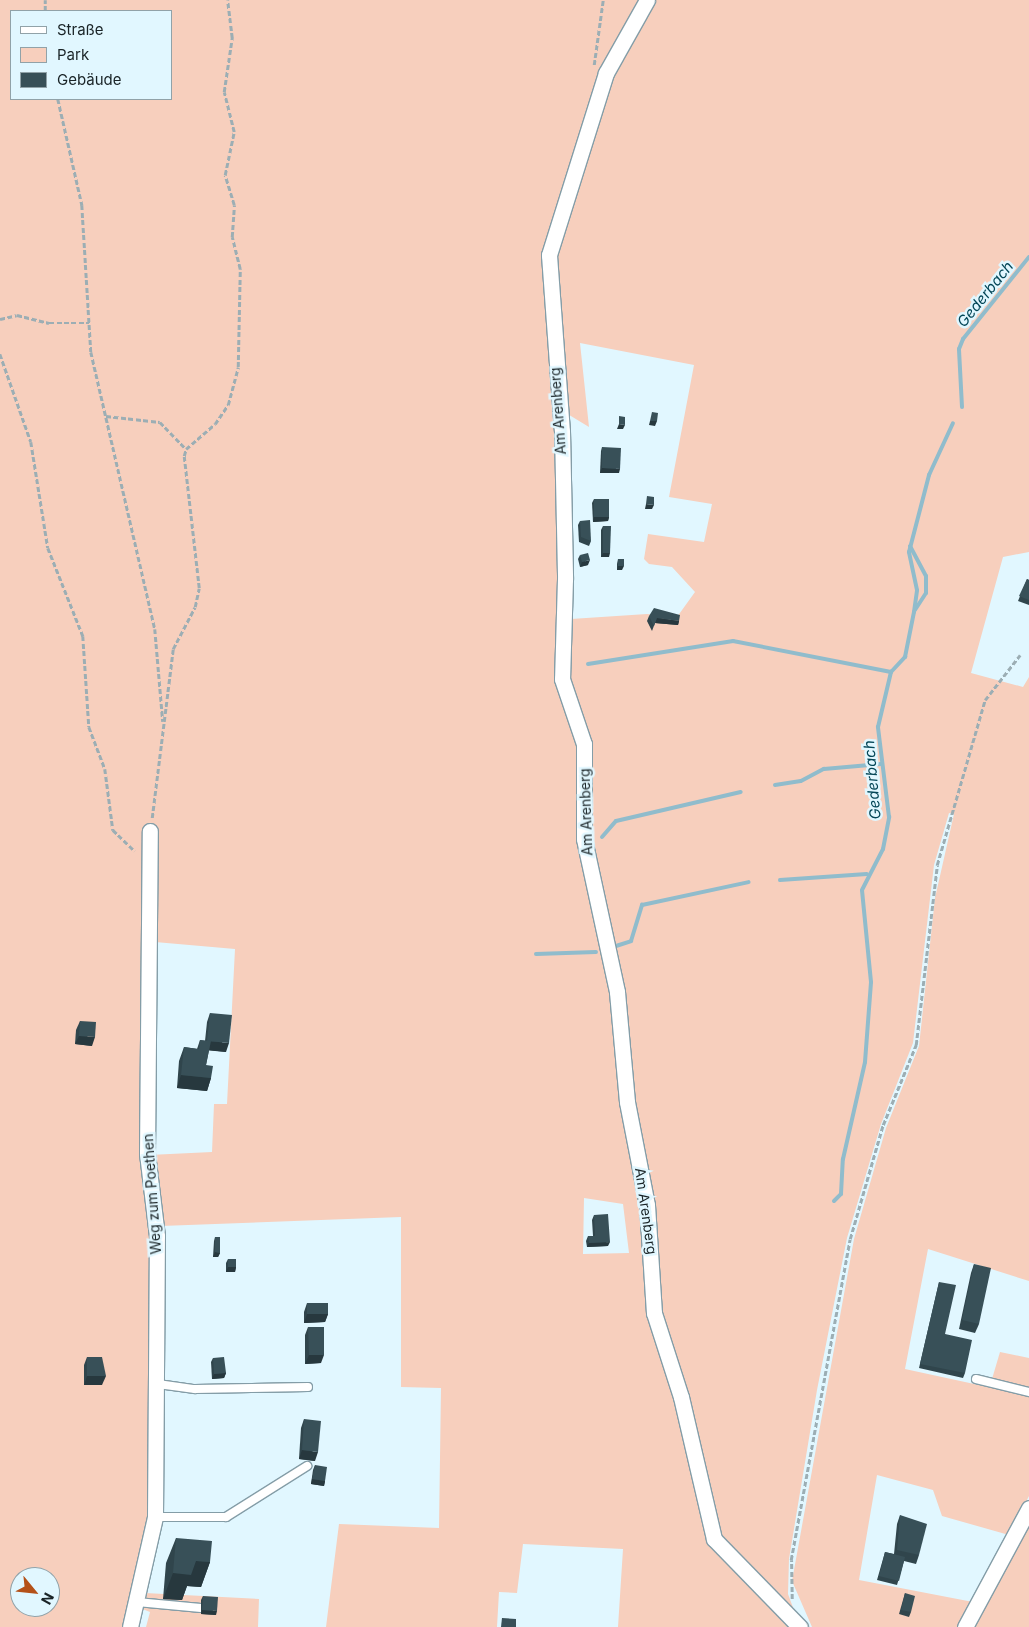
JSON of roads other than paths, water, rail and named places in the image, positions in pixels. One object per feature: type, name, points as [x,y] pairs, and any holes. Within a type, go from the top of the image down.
[{"type":"street","name":"Am Arenberg","points":[[647,0],[606,73],[549,255],[562,431],[566,579],[562,678],[584,744],[584,839],[618,992],[627,1102],[647,1205],[654,1313],[681,1397],[714,1539],[800,1627]]},
{"type":"street","name":"Weg zum Poethen","points":[[130,1627],[155,1517],[158,1384],[157,1236],[146,1153],[152,999],[147,860],[150,831]]},
{"type":"street","points":[[965,1627],[1029,1508]]},
{"type":"lane","points":[[976,1379],[1029,1392]]},
{"type":"lane","points":[[158,1384],[195,1388],[308,1387]]},
{"type":"lane","points":[[155,1517],[226,1517],[307,1466]]},
{"type":"lane","points":[[137,1602],[201,1608]]},
{"type":"waterway","name":"Gederbach","points":[[962,407],[959,349],[963,339],[1029,257]]},
{"type":"waterway","name":"Gederbach","points":[[834,1201],[841,1194],[843,1159],[865,1062],[871,982],[862,890],[883,849],[889,817],[878,727],[891,672],[905,657],[914,612],[917,590],[909,552],[929,475],[953,423]]},
{"type":"waterway","points":[[910,546],[926,576],[926,593],[915,610]]},
{"type":"waterway","points":[[588,664],[733,641],[891,672]]},
{"type":"waterway","points":[[775,785],[801,781],[824,769],[881,764]]},
{"type":"waterway","points":[[602,837],[616,821],[741,792]]},
{"type":"waterway","points":[[780,880],[867,874]]},
{"type":"waterway","points":[[616,946],[631,941],[642,905],[749,882]]},
{"type":"waterway","points":[[536,954],[596,952]]}]
